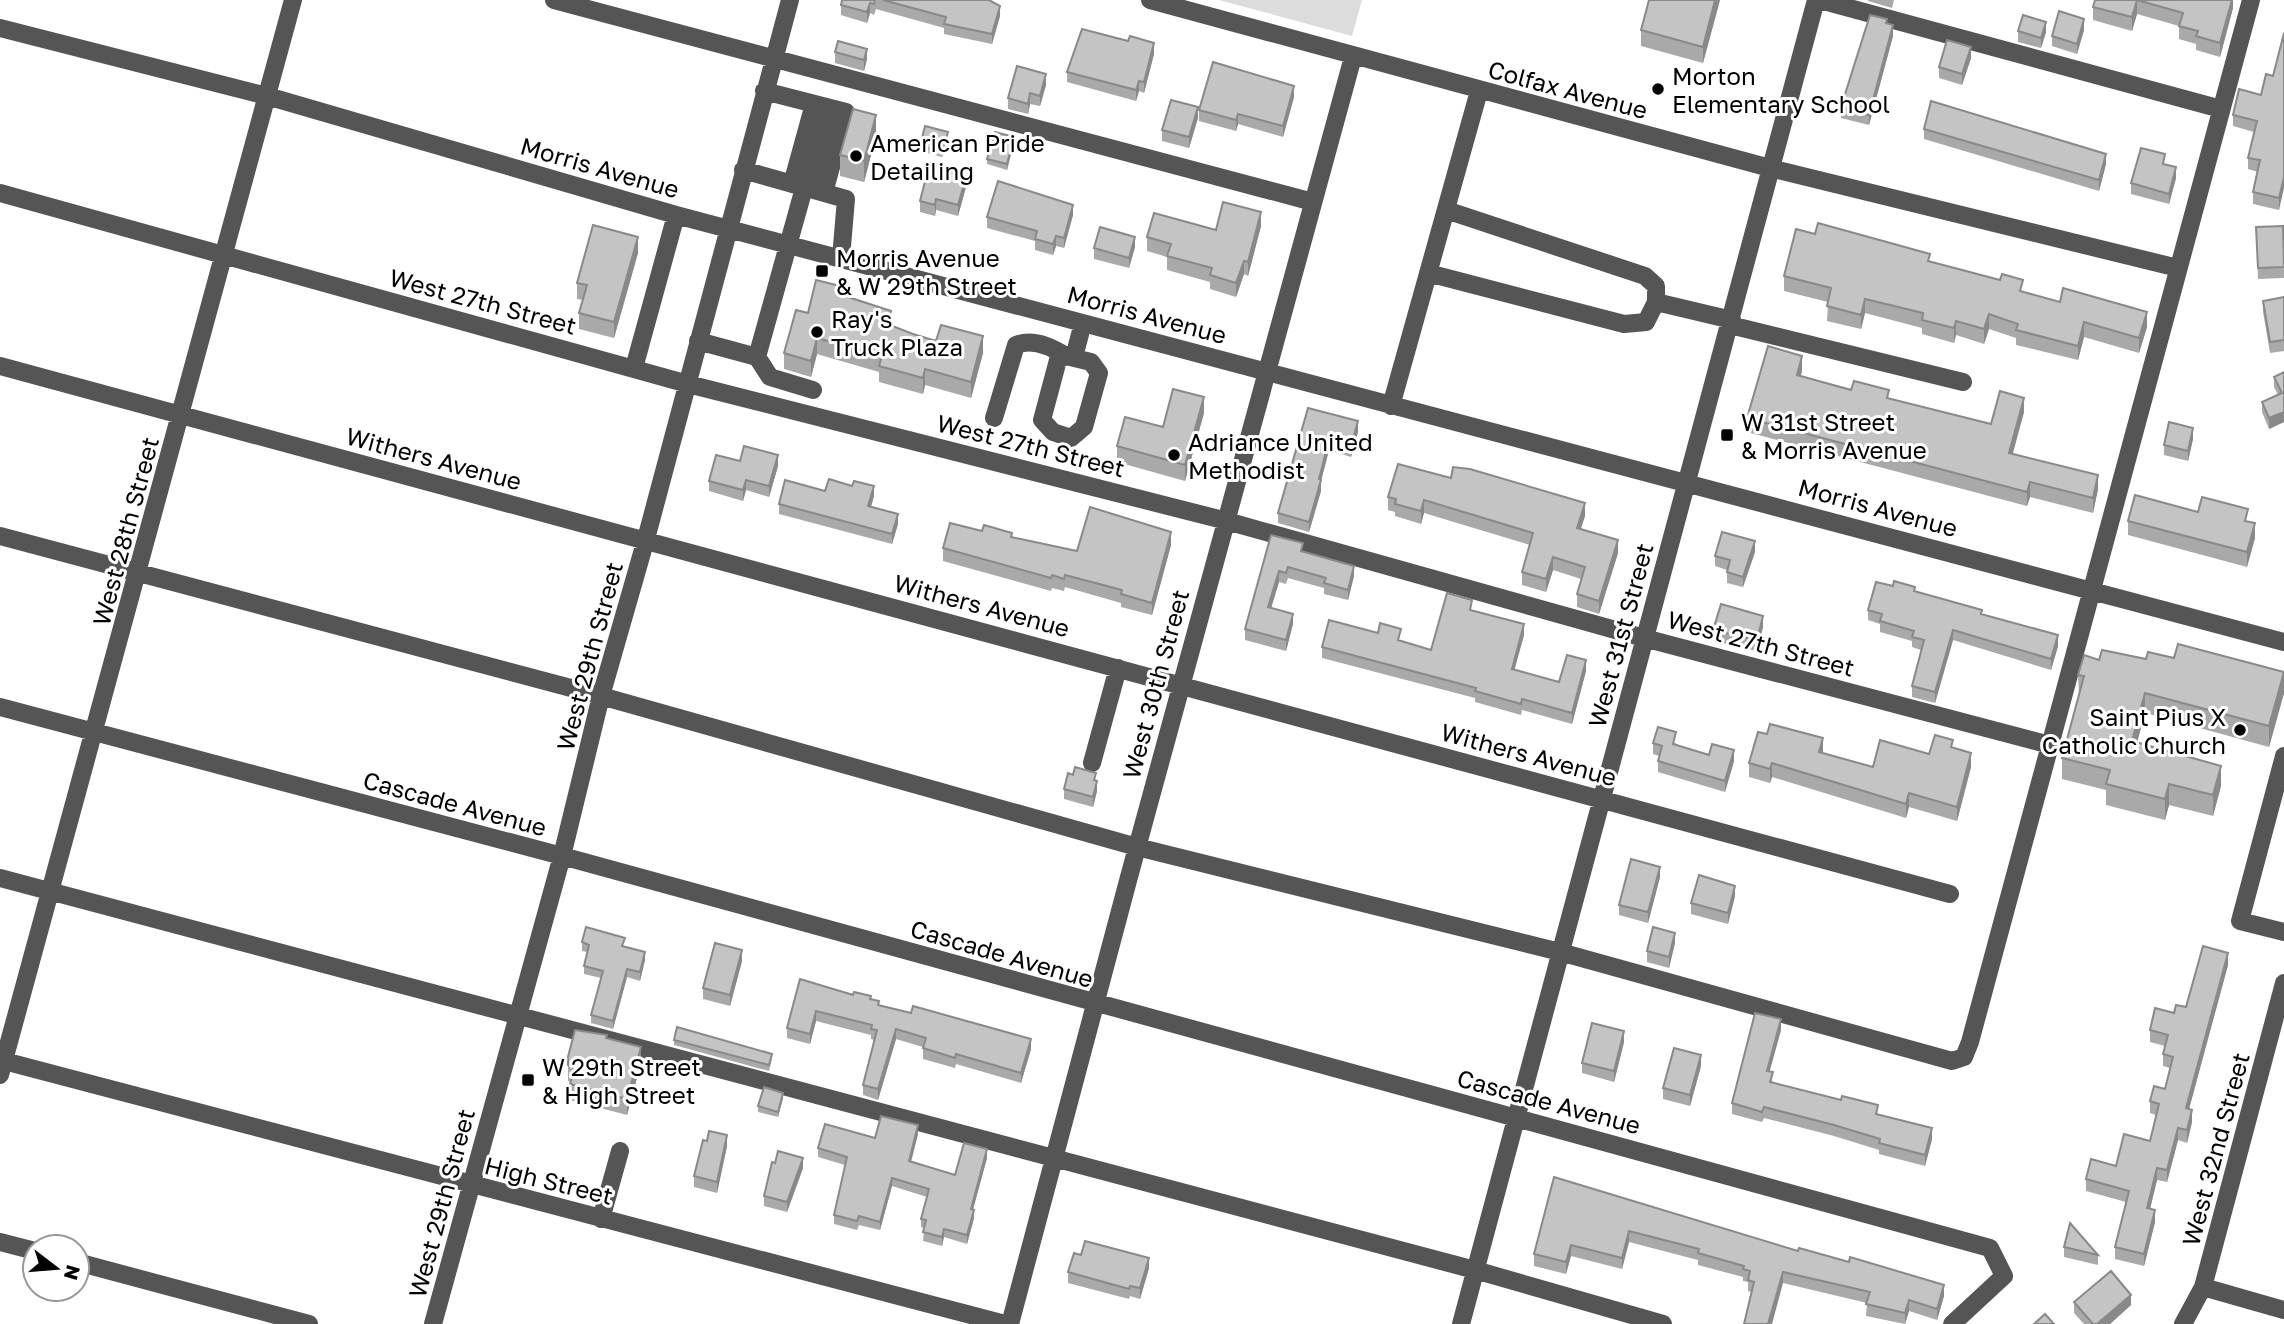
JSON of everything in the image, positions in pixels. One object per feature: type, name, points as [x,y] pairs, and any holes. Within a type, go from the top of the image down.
[{"type":"street","name":"West 28th Street","points":[[1,1065],[95,734],[293,0]]},
{"type":"street","points":[[554,0],[1313,202]]},
{"type":"street","name":"West 29th Street","points":[[433,1324],[562,856],[601,696],[646,539],[790,0]]},
{"type":"street","name":"Colfax Avenue","points":[[1150,0],[1770,168],[2178,268]]},
{"type":"street","points":[[1818,0],[2221,109]]},
{"type":"street","name":"West 31st Street","points":[[1461,1324],[1731,323],[1770,168],[1818,0]]},
{"type":"street","points":[[0,536],[138,575],[601,696],[1137,847],[1560,952],[1952,1061],[1964,1057],[1970,1042],[2251,0]]},
{"type":"street","name":"Morris Avenue","points":[[0,28],[267,96],[676,215],[1391,406],[1687,481],[2284,642]]},
{"type":"street","name":"West 30th Street","points":[[1007,1324],[1182,685],[1223,520],[1353,57]]},
{"type":"street","points":[[764,91],[846,112],[807,188]]},
{"type":"street","points":[[1391,406],[1479,91]]},
{"type":"street","points":[[757,357],[788,244],[807,188],[822,106]]},
{"type":"street","points":[[743,170],[846,200],[841,258]]},
{"type":"street","name":"West 27th Street","points":[[0,193],[688,384],[1223,520],[1644,638],[2050,745]]},
{"type":"street","points":[[1428,273],[1624,324],[1646,322],[1656,302],[1656,286],[1645,276],[1446,210]]},
{"type":"street","points":[[634,368],[676,215]]},
{"type":"street","points":[[1656,302],[1963,382]]},
{"type":"street","points":[[994,418],[1016,345],[1023,342],[1039,343],[1070,357],[1083,323]]},
{"type":"street","points":[[698,341],[757,357],[770,377],[813,390]]},
{"type":"street","name":"Withers Avenue","points":[[0,366],[1950,894]]},
{"type":"street","points":[[1091,763],[1118,668]]},
{"type":"street","name":"Cascade Avenue","points":[[0,707],[562,856],[1093,1004],[1515,1116],[1990,1248],[2004,1276],[1952,1324]]},
{"type":"street","points":[[2284,756],[2240,921],[2284,932]]},
{"type":"street","points":[[0,878],[1475,1270],[1662,1324]]},
{"type":"street","name":"West 32nd Street","points":[[2183,1324],[2203,1287],[2284,983]]},
{"type":"street","name":"High Street","points":[[1,1065],[1007,1324]]},
{"type":"street","points":[[601,1219],[620,1151]]},
{"type":"street","points":[[0,1242],[21,1247]]},
{"type":"street","points":[[91,1266],[309,1324]]},
{"type":"street","points":[[2203,1287],[2284,1310]]},
{"type":"shaded area","points":[[1219,0],[1362,0],[1352,36]]},
{"type":"building","points":[[842,0],[875,0],[874,4],[870,3],[867,12],[841,5]]},
{"type":"building","points":[[883,0],[989,0],[1000,6],[992,34],[944,24],[946,17]]},
{"type":"building","name":"Morton Elementary School","points":[[1649,0],[1715,0],[1703,47],[1641,30]]},
{"type":"building","points":[[2095,0],[2137,0],[2132,17],[2093,7]]},
{"type":"building","points":[[2137,0],[2232,0],[2220,43],[2196,36],[2198,31],[2179,26],[2183,13]]},
{"type":"building","points":[[2059,11],[2084,19],[2077,44],[2052,36]]},
{"type":"building","points":[[1870,15],[1887,19],[1886,23],[1893,25],[1869,115],[1841,107]]},
{"type":"building","points":[[2023,15],[2046,22],[2041,38],[2018,31]]},
{"type":"building","points":[[1082,29],[1128,41],[1130,36],[1154,43],[1144,82],[1139,81],[1136,90],[1067,72]]},
{"type":"building","points":[[2284,33],[2284,177],[2279,198],[2253,192],[2260,160],[2248,158],[2257,121],[2233,115],[2239,89],[2261,95],[2266,74],[2273,76]]},
{"type":"building","points":[[1947,40],[1971,47],[1962,74],[1939,67]]},
{"type":"building","points":[[838,41],[867,49],[864,60],[835,52]]},
{"type":"building","points":[[1213,62],[1294,86],[1283,126],[1238,114],[1236,120],[1199,110]]},
{"type":"building","points":[[1017,66],[1046,74],[1040,96],[1030,93],[1028,104],[1008,98]]},
{"type":"building","points":[[1171,100],[1198,107],[1189,137],[1162,130]]},
{"type":"building","points":[[1931,101],[2106,154],[2099,180],[1924,129]]},
{"type":"building","points":[[853,109],[876,115],[864,161],[840,155]]},
{"type":"building","points":[[925,126],[948,132],[942,152],[920,146]]},
{"type":"building","points":[[995,132],[1014,137],[1007,164],[987,159]]},
{"type":"building","points":[[2141,148],[2165,154],[2163,164],[2176,167],[2169,194],[2131,183]]},
{"type":"building","points":[[929,166],[966,177],[958,205],[936,199],[935,205],[920,201]]},
{"type":"building","points":[[998,181],[1073,205],[1064,238],[1056,236],[1053,244],[1035,239],[1037,231],[987,217]]},
{"type":"building","points":[[1223,202],[1261,212],[1248,262],[1244,261],[1236,283],[1210,275],[1212,268],[1167,256],[1171,244],[1147,237],[1154,213],[1216,230]]},
{"type":"building","points":[[1818,223],[1930,254],[1928,261],[2000,280],[2002,274],[2023,280],[2020,291],[2060,302],[2063,288],[2147,312],[2139,338],[2084,322],[2078,346],[2016,330],[2018,324],[1989,314],[1984,329],[1956,321],[1954,328],[1922,320],[1923,313],[1865,299],[1861,315],[1827,306],[1831,288],[1784,276],[1796,229],[1815,234]]},
{"type":"building","points":[[593,225],[638,237],[614,322],[579,313],[587,285],[577,283]]},
{"type":"building","points":[[2283,226],[2284,267],[2258,268],[2256,227]]},
{"type":"building","points":[[1100,227],[1135,237],[1129,258],[1094,248]]},
{"type":"building","points":[[816,280],[844,287],[842,295],[891,311],[887,324],[913,334],[936,341],[941,325],[983,336],[971,382],[925,369],[923,378],[879,366],[882,356],[817,338],[811,361],[784,353],[796,310],[808,313]]},
{"type":"building","points":[[2284,297],[2284,340],[2270,342],[2263,301]]},
{"type":"building","points":[[1768,346],[1802,356],[1797,375],[1851,390],[1854,381],[1889,390],[1887,398],[1991,424],[2000,391],[2024,398],[2009,453],[2098,475],[2093,498],[2030,482],[2027,492],[1747,418]]},
{"type":"building","points":[[2284,372],[2284,412],[2269,418],[2262,402],[2282,393],[2274,377]]},
{"type":"building","points":[[1173,389],[1204,397],[1185,465],[1117,446],[1125,417],[1163,427]]},
{"type":"building","points":[[1308,408],[1358,421],[1351,446],[1329,440],[1309,522],[1278,513]]},
{"type":"building","points":[[2169,422],[2193,428],[2188,451],[2164,445]]},
{"type":"building","points":[[744,446],[778,455],[769,486],[746,480],[743,490],[709,481],[716,455],[740,461]]},
{"type":"building","points":[[1398,464],[1451,478],[1453,467],[1470,469],[1585,503],[1577,528],[1618,540],[1599,601],[1577,594],[1585,567],[1553,557],[1546,579],[1522,572],[1533,533],[1424,500],[1421,511],[1395,504],[1396,499],[1388,497]]},
{"type":"building","points":[[829,479],[852,486],[854,481],[874,486],[868,506],[898,514],[892,534],[779,504],[785,480],[825,491]]},
{"type":"building","points":[[2135,495],[2198,512],[2202,497],[2248,509],[2245,521],[2255,523],[2247,552],[2128,521]]},
{"type":"building","points":[[1090,507],[1171,532],[1152,603],[1121,594],[1122,590],[1065,575],[1064,579],[1052,575],[1051,578],[943,548],[950,523],[982,531],[984,525],[1012,533],[1011,537],[1077,551]]},
{"type":"building","points":[[1722,532],[1755,541],[1743,577],[1727,572],[1730,560],[1715,556]]},
{"type":"building","points":[[1271,535],[1303,543],[1301,551],[1354,566],[1348,590],[1324,583],[1326,578],[1288,567],[1286,573],[1279,571],[1268,607],[1293,614],[1286,640],[1245,629]]},
{"type":"building","points":[[1894,581],[1915,587],[1914,591],[1982,610],[1981,614],[2058,635],[2051,659],[1953,630],[1935,692],[1912,686],[1924,640],[1912,637],[1914,631],[1880,621],[1882,614],[1868,610],[1876,582],[1893,586]]},
{"type":"building","points":[[1447,593],[1472,600],[1470,610],[1524,624],[1512,669],[1559,682],[1567,655],[1586,660],[1572,713],[1522,699],[1521,704],[1475,691],[1476,688],[1322,647],[1329,620],[1378,633],[1380,623],[1401,629],[1398,640],[1431,650]]},
{"type":"building","points":[[1721,604],[1763,616],[1757,640],[1713,630]]},
{"type":"building","name":"Saint Pius X Catholic Church","points":[[2178,644],[2284,672],[2269,726],[2145,693],[2132,741],[2221,766],[2213,795],[2169,784],[2165,799],[2106,784],[2110,770],[2062,758],[2084,676],[2078,675],[2084,655],[2099,660],[2102,650],[2146,659],[2148,652],[2174,658]]},
{"type":"building","points":[[1770,724],[1823,738],[1819,752],[1873,767],[1880,740],[1929,754],[1935,735],[1953,740],[1951,747],[1971,753],[1957,807],[1909,793],[1906,804],[1772,763],[1770,769],[1749,763],[1758,732],[1767,734]]},
{"type":"building","points":[[1658,727],[1676,732],[1673,744],[1709,755],[1712,744],[1734,750],[1725,781],[1658,761],[1662,746],[1653,743]]},
{"type":"building","points":[[1075,767],[1096,773],[1093,797],[1064,789],[1068,773],[1073,775]]},
{"type":"building","points":[[1631,859],[1660,867],[1648,912],[1619,905]]},
{"type":"building","points":[[1699,875],[1735,886],[1728,913],[1691,903]]},
{"type":"building","points":[[586,927],[625,938],[622,946],[645,952],[640,972],[627,969],[613,1021],[591,1015],[603,971],[584,966],[589,945],[582,942]]},
{"type":"building","points":[[1653,927],[1675,933],[1669,957],[1647,951]]},
{"type":"building","points":[[715,943],[742,950],[730,995],[703,988]]},
{"type":"building","points":[[2203,946],[2228,953],[2186,1108],[2192,1110],[2187,1130],[2178,1128],[2167,1170],[2157,1168],[2147,1208],[2155,1210],[2144,1254],[2115,1247],[2129,1191],[2086,1179],[2091,1159],[2116,1166],[2124,1134],[2150,1141],[2159,1104],[2150,1101],[2154,1086],[2165,1089],[2173,1057],[2163,1054],[2168,1035],[2150,1030],[2155,1008],[2174,1013],[2176,1005],[2186,1007]]},
{"type":"building","points":[[800,979],[853,995],[854,992],[871,996],[870,999],[879,1001],[878,1005],[911,1013],[913,1006],[1031,1039],[1021,1073],[956,1054],[955,1058],[923,1048],[926,1038],[896,1029],[878,1089],[863,1085],[877,1030],[871,1029],[872,1025],[816,1011],[810,1034],[787,1028]]},
{"type":"building","points":[[1755,1013],[1781,1019],[1767,1071],[1773,1072],[1770,1082],[1841,1100],[1842,1096],[1878,1105],[1876,1114],[1932,1128],[1925,1155],[1879,1143],[1880,1139],[1834,1125],[1764,1107],[1762,1112],[1732,1103]]},
{"type":"building","points":[[1592,1023],[1624,1031],[1614,1071],[1582,1063]]},
{"type":"building","points":[[677,1027],[772,1054],[769,1065],[674,1040]]},
{"type":"building","points":[[575,1030],[607,1035],[606,1038],[641,1047],[627,1099],[570,1084],[575,1067],[568,1065],[568,1057]]},
{"type":"building","points":[[1674,1048],[1701,1055],[1690,1095],[1663,1088]]},
{"type":"building","points":[[764,1087],[783,1093],[778,1112],[758,1106]]},
{"type":"building","points":[[881,1116],[918,1125],[909,1161],[955,1175],[964,1143],[987,1149],[967,1235],[944,1229],[942,1237],[923,1232],[926,1220],[921,1219],[929,1189],[892,1178],[880,1222],[859,1216],[857,1221],[834,1215],[847,1157],[818,1148],[825,1124],[875,1138]]},
{"type":"building","points":[[709,1131],[727,1135],[717,1182],[694,1176],[703,1140],[707,1141]]},
{"type":"building","points":[[778,1151],[803,1158],[787,1202],[764,1196],[772,1162],[775,1163]]},
{"type":"building","points":[[1554,1177],[1798,1251],[1799,1248],[1849,1262],[1850,1257],[1944,1285],[1937,1309],[1909,1300],[1905,1313],[1866,1304],[1870,1292],[1783,1272],[1768,1324],[1744,1324],[1754,1282],[1748,1280],[1750,1271],[1743,1269],[1744,1266],[1698,1253],[1699,1249],[1629,1231],[1622,1258],[1571,1245],[1566,1262],[1534,1254]]},
{"type":"building","points":[[2070,1223],[2098,1255],[2064,1247]]},
{"type":"building","points":[[1085,1241],[1149,1258],[1140,1288],[1130,1286],[1129,1289],[1068,1272],[1074,1253],[1081,1255]]},
{"type":"building","points":[[2111,1271],[2131,1295],[2097,1324],[2093,1324],[2074,1302]]},
{"type":"building","points":[[2045,1314],[2054,1324],[2034,1324]]},
{"type":"place","name":"Morton Elementary School","points":[[1658,89]]},
{"type":"place","name":"American Pride Detailing","points":[[856,156]]},
{"type":"place","name":"Morris Avenue & W 29th Street","points":[[822,271]]},
{"type":"place","name":"Ray's Truck Plaza","points":[[817,332]]},
{"type":"place","name":"W 31st Street & Morris Avenue","points":[[1727,435]]},
{"type":"place","name":"Adriance United Methodist","points":[[1174,455]]},
{"type":"place","name":"Saint Pius X Catholic Church","points":[[2240,730]]},
{"type":"place","name":"W 29th Street & High Street","points":[[528,1080]]}]
